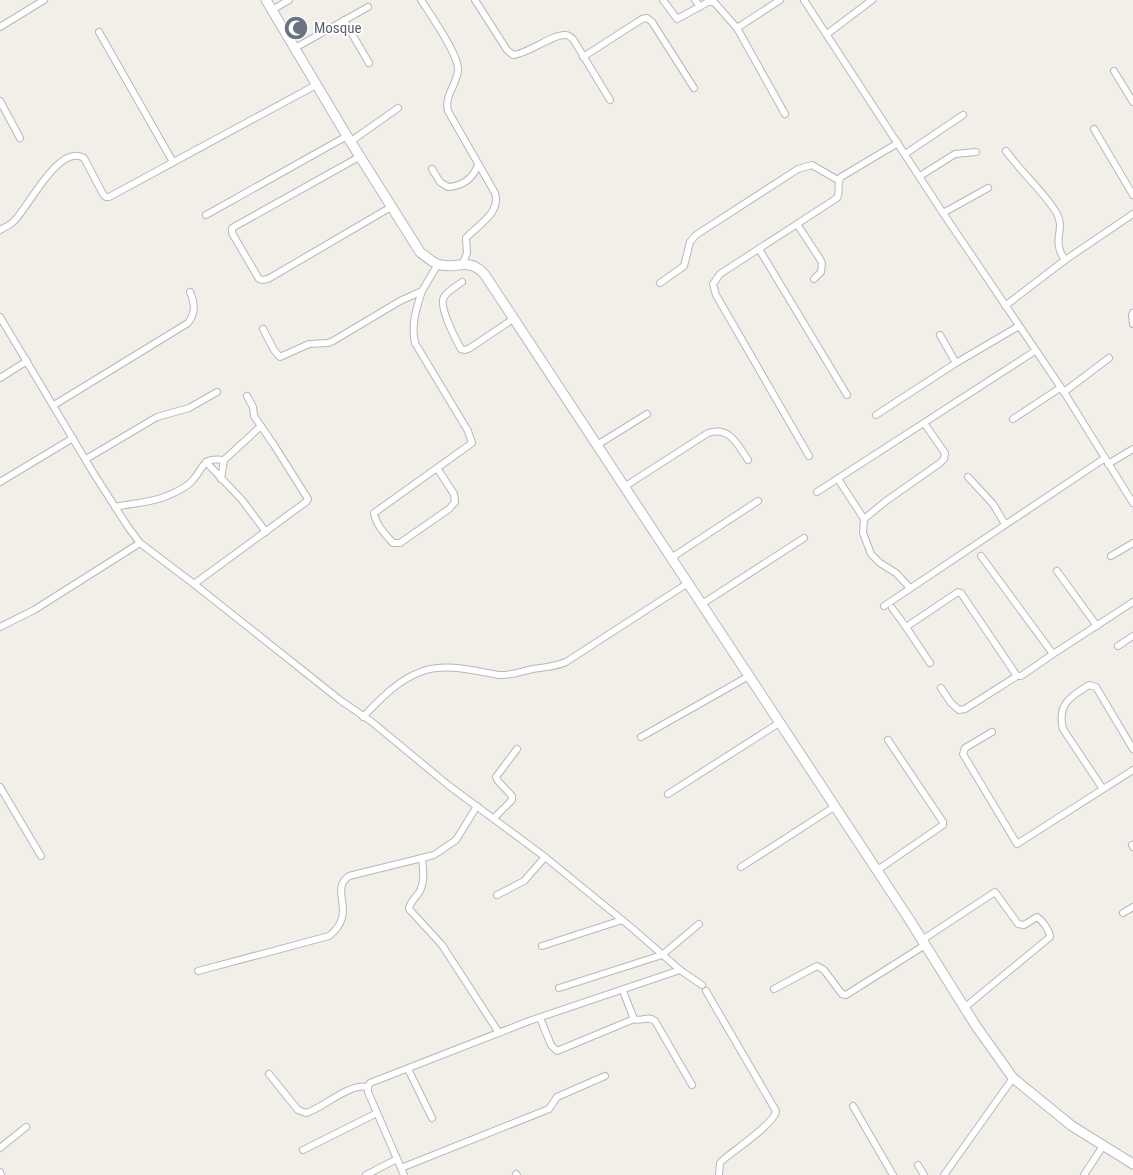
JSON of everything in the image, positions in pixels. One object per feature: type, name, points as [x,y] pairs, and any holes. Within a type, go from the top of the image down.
[{"type":"street","points":[[0,27],[44,0]]},
{"type":"street","points":[[266,0],[348,139],[420,252],[438,264],[463,263],[473,265],[481,271],[702,604],[964,1008],[1013,1078],[1072,1126],[1133,1164]]},
{"type":"street","points":[[272,10],[289,0]]},
{"type":"street","points":[[421,0],[435,20],[457,62],[457,76],[448,96],[447,106],[495,193],[497,203],[491,213],[466,238],[467,252],[463,263]]},
{"type":"street","points":[[475,0],[507,50],[513,55],[521,54],[560,36],[566,35],[573,39],[610,100]]},
{"type":"street","points":[[663,0],[677,19],[708,2],[714,2],[737,28],[785,114]]},
{"type":"street","points":[[695,0],[700,7]]},
{"type":"street","points":[[737,28],[780,0]]},
{"type":"street","points":[[804,0],[943,213],[1062,390],[1133,504]]},
{"type":"street","points":[[827,34],[872,0]]},
{"type":"street","points":[[295,48],[368,7]]},
{"type":"street","points":[[583,57],[642,19],[647,18],[652,22],[694,88]]},
{"type":"street","points":[[344,20],[369,62]]},
{"type":"street","points":[[99,32],[173,162]]},
{"type":"street","points":[[1114,71],[1133,102]]},
{"type":"street","points":[[0,230],[14,222],[43,179],[69,158],[76,155],[84,158],[106,197],[316,85]]},
{"type":"street","points":[[0,101],[20,138]]},
{"type":"street","points":[[206,215],[348,139],[398,108]]},
{"type":"street","points":[[905,154],[963,115]]},
{"type":"street","points":[[1094,129],[1133,195]]},
{"type":"street","points":[[838,180],[846,173],[898,144]]},
{"type":"street","points":[[1006,151],[1057,213],[1060,226],[1058,248],[1065,260]]},
{"type":"street","points":[[920,176],[955,154],[976,152]]},
{"type":"street","points":[[360,157],[232,228],[232,233],[259,279],[268,279],[390,207]]},
{"type":"street","points":[[432,169],[440,182],[448,187],[470,179],[478,165]]},
{"type":"street","points":[[660,283],[684,266],[688,247],[696,235],[798,169],[812,165],[838,180]]},
{"type":"street","points":[[809,456],[714,290],[713,284],[715,278],[837,198],[839,194],[838,180]]},
{"type":"street","points":[[943,213],[988,188]]},
{"type":"street","points":[[1005,306],[1065,260],[1133,214]]},
{"type":"street","points":[[797,224],[822,263],[821,272],[814,279]]},
{"type":"street","points":[[759,249],[847,395]]},
{"type":"street","points":[[437,468],[454,494],[455,502],[449,509],[400,543],[393,543],[375,520],[374,513],[437,468],[472,443],[468,431],[414,343],[412,332],[415,314],[422,291],[438,264]]},
{"type":"street","points":[[462,282],[444,296],[442,302],[461,349],[470,348],[513,319]]},
{"type":"street","points":[[263,329],[277,355],[284,356],[309,344],[333,341],[400,301],[422,291]]},
{"type":"street","points":[[54,404],[188,323],[194,311],[194,303],[190,292]]},
{"type":"street","points":[[1133,313],[1133,324]]},
{"type":"street","points":[[0,317],[115,507],[140,543],[363,717],[372,722],[448,785],[545,857],[704,988],[776,1111],[776,1116],[720,1163],[720,1175]]},
{"type":"street","points":[[876,415],[956,363],[1019,326]]},
{"type":"street","points":[[940,335],[956,363]]},
{"type":"street","points":[[817,492],[1035,351]]},
{"type":"street","points":[[1013,419],[1062,390],[1109,358]]},
{"type":"street","points":[[0,378],[27,361]]},
{"type":"street","points":[[86,459],[158,417],[195,406],[217,392]]},
{"type":"street","points":[[194,584],[308,499],[254,416],[253,407],[247,396]]},
{"type":"street","points":[[597,445],[647,414]]},
{"type":"street","points":[[864,519],[944,459],[944,453],[924,423]]},
{"type":"street","points":[[221,479],[224,460],[261,426]]},
{"type":"street","points":[[624,487],[708,433],[717,430],[724,432],[732,438],[748,460]]},
{"type":"street","points":[[0,482],[73,438]]},
{"type":"street","points":[[884,606],[1005,524],[1106,461],[1133,449]]},
{"type":"street","points":[[115,507],[167,496],[192,481],[206,462],[214,459],[224,460]]},
{"type":"street","points":[[206,462],[242,500],[266,532]]},
{"type":"street","points":[[968,477],[993,504],[1005,524]]},
{"type":"street","points":[[838,479],[864,519],[863,533],[871,554],[880,563],[896,573],[910,588]]},
{"type":"street","points":[[671,558],[758,501]]},
{"type":"street","points":[[702,604],[804,538]]},
{"type":"street","points":[[0,627],[34,610],[140,543]]},
{"type":"street","points":[[1111,556],[1133,543]]},
{"type":"street","points":[[981,556],[1053,654]]},
{"type":"street","points":[[1057,571],[1097,626]]},
{"type":"street","points":[[363,717],[396,686],[422,672],[435,668],[461,668],[499,675],[510,675],[566,662],[688,583]]},
{"type":"street","points":[[906,627],[958,592],[961,593],[1017,676]]},
{"type":"street","points":[[942,688],[951,703],[959,710],[965,709],[1017,676],[1021,676],[1133,602]]},
{"type":"street","points":[[892,608],[930,663]]},
{"type":"street","points":[[1118,646],[1133,636]]},
{"type":"street","points":[[641,737],[749,676]]},
{"type":"street","points":[[1103,789],[1062,729],[1061,722],[1065,702],[1089,685],[1096,686],[1133,750]]},
{"type":"street","points":[[668,794],[779,723]]},
{"type":"street","points":[[992,732],[965,748],[963,754],[1017,844],[1133,770]]},
{"type":"street","points":[[876,871],[943,825],[943,822],[888,740]]},
{"type":"street","points":[[494,818],[512,800],[512,796],[496,777],[517,749]]},
{"type":"street","points":[[0,787],[40,856]]},
{"type":"street","points":[[198,971],[329,936],[336,931],[342,920],[344,909],[341,885],[344,879],[349,876],[434,855],[456,840],[477,806]]},
{"type":"street","points":[[740,867],[834,807]]},
{"type":"street","points":[[497,896],[524,881],[545,857]]},
{"type":"street","points":[[422,858],[424,877],[421,889],[410,904],[409,909],[442,945],[499,1033]]},
{"type":"street","points":[[774,989],[817,966],[824,970],[842,994],[846,995],[995,892],[1018,924],[1024,925],[1037,917],[1040,918],[1050,933],[1050,937],[964,1008]]},
{"type":"street","points":[[1124,913],[1133,907]]},
{"type":"street","points":[[542,946],[622,920]]},
{"type":"street","points":[[559,988],[662,955],[699,924]]},
{"type":"street","points":[[269,1074],[298,1110],[306,1113],[353,1088],[368,1086],[370,1083],[499,1033],[680,970]]},
{"type":"street","points":[[623,991],[634,1019]]},
{"type":"street","points":[[540,1018],[551,1045],[557,1051],[634,1019],[638,1021],[648,1018],[655,1022],[692,1086]]},
{"type":"street","points":[[408,1068],[432,1118]]},
{"type":"street","points":[[401,1168],[548,1109],[557,1097],[605,1076]]},
{"type":"street","points":[[944,1175],[1013,1078]]},
{"type":"street","points":[[368,1086],[368,1092],[404,1175]]},
{"type":"street","points":[[853,1106],[893,1175]]},
{"type":"street","points":[[303,1150],[377,1113]]},
{"type":"street","points":[[0,1148],[26,1127]]},
{"type":"street","points":[[1084,1175],[1103,1146]]},
{"type":"street","points":[[366,1175],[397,1159]]},
{"type":"street","points":[[918,1165],[924,1175]]},
{"type":"place","name":"Mosque","points":[[296,28]]}]
